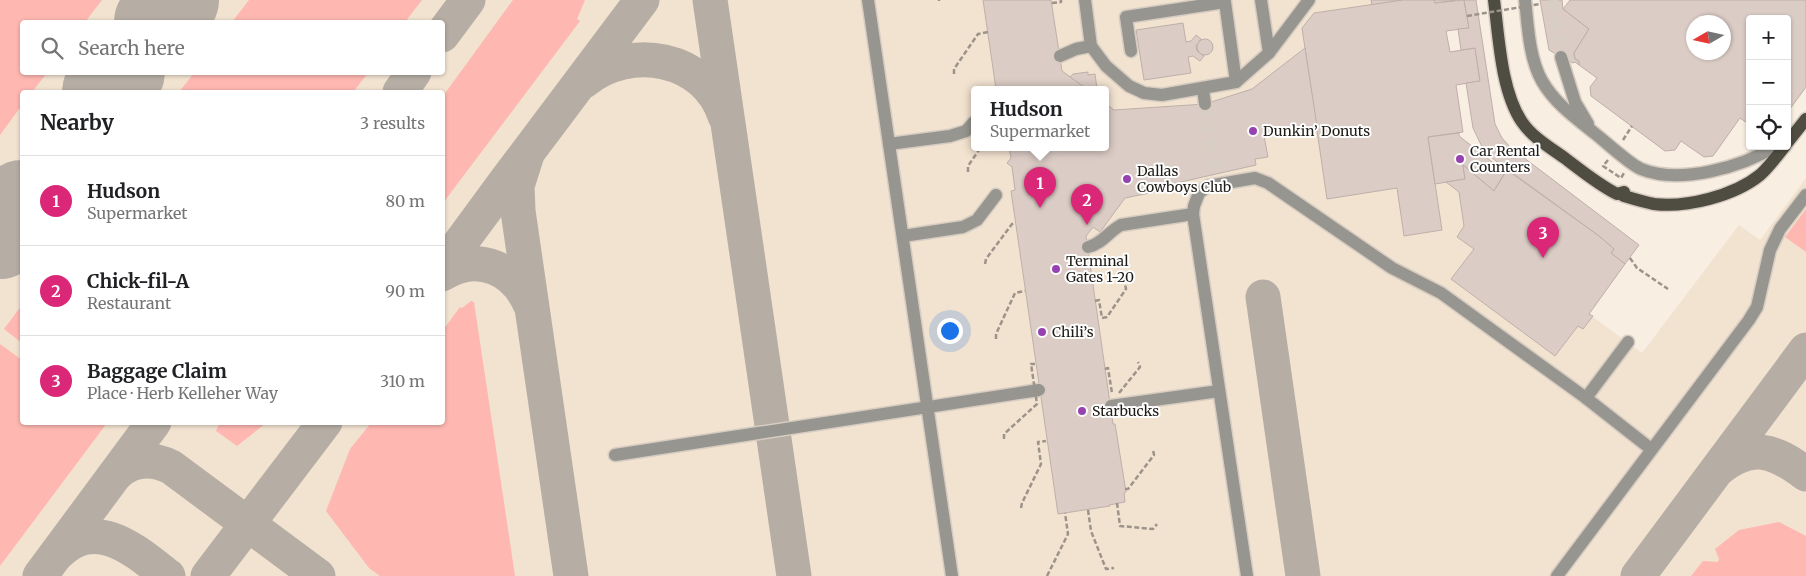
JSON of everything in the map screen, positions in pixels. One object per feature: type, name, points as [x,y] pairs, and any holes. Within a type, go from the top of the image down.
[{"type":"main road","points":[[1494,0],[1506,85],[1511,102],[1523,124],[1543,143],[1604,187],[1617,194],[1624,192],[1624,196],[1655,204],[1677,204],[1710,199],[1735,190],[1759,176],[1782,150]]},
{"type":"main road","points":[[1791,138],[1806,117]]},
{"type":"lane","points":[[868,0],[952,576]]},
{"type":"lane","points":[[1085,0],[1091,46],[1106,66],[1128,86],[1144,93],[1162,95],[1236,82],[1269,53],[1309,0]]},
{"type":"lane","points":[[1261,0],[1269,53]]},
{"type":"lane","points":[[1526,0],[1533,56],[1542,80],[1568,112],[1640,168],[1662,174],[1689,174],[1721,169],[1758,157],[1769,150]]},
{"type":"lane","points":[[1131,51],[1126,17],[1225,2],[1236,82]]},
{"type":"lane","points":[[1060,56],[1076,49],[1091,46]]},
{"type":"lane","points":[[1561,57],[1575,102],[1594,132]]},
{"type":"lane","points":[[1203,89],[1205,104]]},
{"type":"lane","points":[[1791,131],[1806,117]]},
{"type":"lane","points":[[889,144],[950,136],[966,131],[971,125]]},
{"type":"lane","points":[[1247,576],[1193,214],[1199,193],[1218,179],[1255,178],[1268,183],[1392,268],[1440,293],[1586,398],[1651,449]]},
{"type":"lane","points":[[1557,576],[1749,320],[1757,307],[1770,250],[1780,229],[1806,194]]},
{"type":"lane","points":[[903,236],[963,227],[977,220],[996,195]]},
{"type":"lane","points":[[1088,247],[1095,246],[1111,230],[1121,225],[1193,214]]},
{"type":"lane","points":[[1586,398],[1628,342]]},
{"type":"lane","points":[[615,455],[1039,390]]},
{"type":"lane","points":[[1110,406],[1219,391]]},
{"type":"path","points":[[1052,3],[1061,2],[1061,0]]},
{"type":"path","points":[[1466,16],[1540,4]]},
{"type":"path","points":[[954,74],[954,69],[978,34],[988,32]]},
{"type":"path","points":[[1622,140],[1632,126]]},
{"type":"path","points":[[968,172],[968,166],[978,151]]},
{"type":"path","points":[[1608,160],[1603,166],[1621,178],[1625,172]]},
{"type":"path","points":[[986,264],[986,258],[1012,224],[1015,223]]},
{"type":"path","points":[[1630,258],[1637,268],[1668,289]]},
{"type":"path","points":[[1095,301],[1099,300],[1102,318],[1107,318],[1126,289],[1125,284]]},
{"type":"path","points":[[996,339],[996,334],[1015,292],[1025,291]]},
{"type":"path","points":[[1105,369],[1108,368],[1112,396],[1117,395],[1140,367],[1138,362]]},
{"type":"path","points":[[1004,439],[1004,434],[1037,404],[1031,364],[1035,364]]},
{"type":"path","points":[[1021,508],[1041,464],[1038,442],[1046,441]]},
{"type":"path","points":[[1125,489],[1128,489],[1154,455],[1153,449]]},
{"type":"path","points":[[1117,503],[1120,526],[1153,529],[1156,524]]},
{"type":"path","points":[[1088,510],[1091,531],[1106,569],[1114,568]]},
{"type":"path","points":[[1047,576],[1068,534],[1065,513]]},
{"type":"shaded area","points":[[0,0],[1464,0],[1469,28],[1446,31],[1450,51],[1475,48],[1480,81],[1456,85],[1463,132],[1459,133],[1459,136],[1505,171],[1507,170],[1599,236],[1612,253],[1625,264],[1589,314],[1642,353],[1739,225],[1760,240],[1806,178],[1806,576],[0,576]]},
{"type":"shaded area","points":[[0,0],[102,0],[87,20],[20,20],[20,75],[45,75],[34,90],[20,90],[20,108],[0,135]]},
{"type":"shaded area","points":[[249,0],[422,0],[407,20],[234,20]]},
{"type":"shaded area","points":[[513,0],[585,0],[577,19],[580,21],[445,200],[445,93]]},
{"type":"shaded area","points":[[192,75],[366,75],[355,90],[181,90]]},
{"type":"shaded area","points":[[1806,209],[1806,252],[1785,237]]},
{"type":"shaded area","points":[[471,301],[474,302],[515,576],[380,576],[369,568],[326,511],[350,449],[369,425],[445,425],[445,327],[460,307],[462,308]]},
{"type":"shaded area","points":[[20,308],[20,341],[4,329]]},
{"type":"shaded area","points":[[0,344],[20,359],[20,425],[106,425],[0,566]]},
{"type":"shaded area","points":[[219,425],[263,425],[237,446],[216,431]]},
{"type":"shaded area","points":[[1779,522],[1806,536],[1806,576],[1691,576],[1703,561],[1718,562],[1719,559],[1715,549],[1739,530]]},
{"type":"building","points":[[983,0],[1051,0],[1062,71],[1083,86],[996,86]]},
{"type":"building","points":[[1371,0],[1403,0],[1372,5]]},
{"type":"building","points":[[1403,0],[1434,0],[1435,3],[1464,0],[1469,28],[1446,31],[1450,52],[1475,48],[1480,81],[1456,85],[1463,132],[1428,137],[1442,230],[1404,236],[1397,188],[1327,199],[1302,28],[1314,13]]},
{"type":"building","points":[[1434,0],[1456,0],[1435,3]]},
{"type":"building","points":[[1464,0],[1476,0],[1495,124],[1502,138],[1511,148],[1639,245],[1625,264],[1611,253],[1614,249],[1599,236],[1485,153],[1473,128],[1466,83],[1480,81],[1475,48],[1461,50],[1458,29],[1469,28]]},
{"type":"building","points":[[1540,0],[1562,0],[1563,9],[1589,29],[1574,53],[1575,59],[1579,61],[1579,65],[1549,50]]},
{"type":"building","points":[[1570,0],[1806,0],[1806,87],[1791,108],[1791,15],[1746,15],[1746,122],[1740,118],[1713,156],[1704,157],[1681,141],[1675,150],[1665,151],[1591,96],[1590,87],[1597,78],[1579,65],[1579,61],[1575,59],[1574,53],[1589,29],[1563,9]]},
{"type":"building","points":[[1183,23],[1186,42],[1191,41],[1196,35],[1201,39],[1196,46],[1197,51],[1204,56],[1200,61],[1193,56],[1188,57],[1191,73],[1144,80],[1136,30]]},
{"type":"building","points":[[1202,39],[1208,39],[1213,44],[1211,53],[1202,55],[1197,50],[1197,44]]},
{"type":"building","name":"Terminal Gates 1-20","points":[[1305,48],[1317,126],[1264,136],[1268,157],[1255,159],[1256,165],[1163,186],[1164,190],[1125,198],[1100,232],[1093,227],[1086,236],[1113,424],[1115,424],[1126,492],[1124,493],[1125,502],[1058,514],[1011,191],[1015,190],[1012,167],[1007,163],[1011,158],[1010,151],[1109,151],[1109,106],[1114,110],[1205,104],[1252,89]]},
{"type":"building","points":[[1088,72],[1088,75],[1095,74],[1097,86],[1083,86],[1070,77],[1073,74]]},
{"type":"building","name":"Car Rental Counters","points":[[1459,133],[1459,136],[1505,172],[1494,191],[1463,165],[1465,179],[1435,184],[1428,137]]},
{"type":"building","points":[[1463,165],[1494,191],[1507,170],[1599,236],[1614,249],[1611,253],[1625,264],[1589,314],[1593,316],[1583,329],[1578,326],[1555,356],[1451,279],[1474,249],[1457,237],[1464,226],[1459,192],[1446,182],[1465,179]]},
{"type":"taxiway","points":[[445,31],[468,0]]},
{"type":"taxiway","points":[[445,264],[642,0]]},
{"type":"taxiway","points":[[710,0],[794,576]]},
{"type":"taxiway","points":[[584,81],[602,69],[623,62],[644,60],[665,62],[684,69],[701,80],[715,96],[725,116]]},
{"type":"taxiway","points":[[401,90],[412,75]]},
{"type":"taxiway","points":[[527,154],[517,186],[518,211],[571,576]]},
{"type":"taxiway","points":[[445,272],[456,267],[469,264],[482,264],[494,268],[516,282],[531,306]]},
{"type":"taxiway","points":[[1263,297],[1303,576]]},
{"type":"taxiway","points":[[1638,576],[1806,350]]},
{"type":"taxiway","points":[[40,576],[152,425]]},
{"type":"taxiway","points":[[208,576],[323,425]]},
{"type":"taxiway","points":[[1718,469],[1730,460],[1742,455],[1752,452],[1763,452],[1784,459],[1806,474]]},
{"type":"taxiway","points":[[117,473],[130,464],[143,461],[157,462],[171,467],[318,576]]},
{"type":"taxiway","points":[[58,553],[73,542],[87,537],[101,537],[129,548],[168,576]]},
{"type":"runway","points":[[160,20],[175,0]]},
{"type":"runway","points":[[108,90],[119,75]]},
{"type":"runway","points":[[0,235],[20,207]]},
{"type":"tunnel","points":[[1552,0],[1561,57]]},
{"type":"tunnel","points":[[1205,104],[1217,174]]},
{"type":"place","name":"Dunkin’ Donuts","points":[[1253,131]]},
{"type":"place","name":"Car Rental Counters","points":[[1460,159]]},
{"type":"place","name":"Dallas Cowboys Club","points":[[1127,179]]},
{"type":"place","name":"Hudson","points":[[1040,208]]},
{"type":"place","name":"Chick-fil-A","points":[[1087,225]]},
{"type":"place","name":"Baggage Claim","points":[[1543,258]]},
{"type":"place","name":"Terminal Gates 1-20","points":[[1056,269]]},
{"type":"place","name":"Chili’s","points":[[1042,332]]},
{"type":"place","name":"Starbucks","points":[[1082,411]]}]
